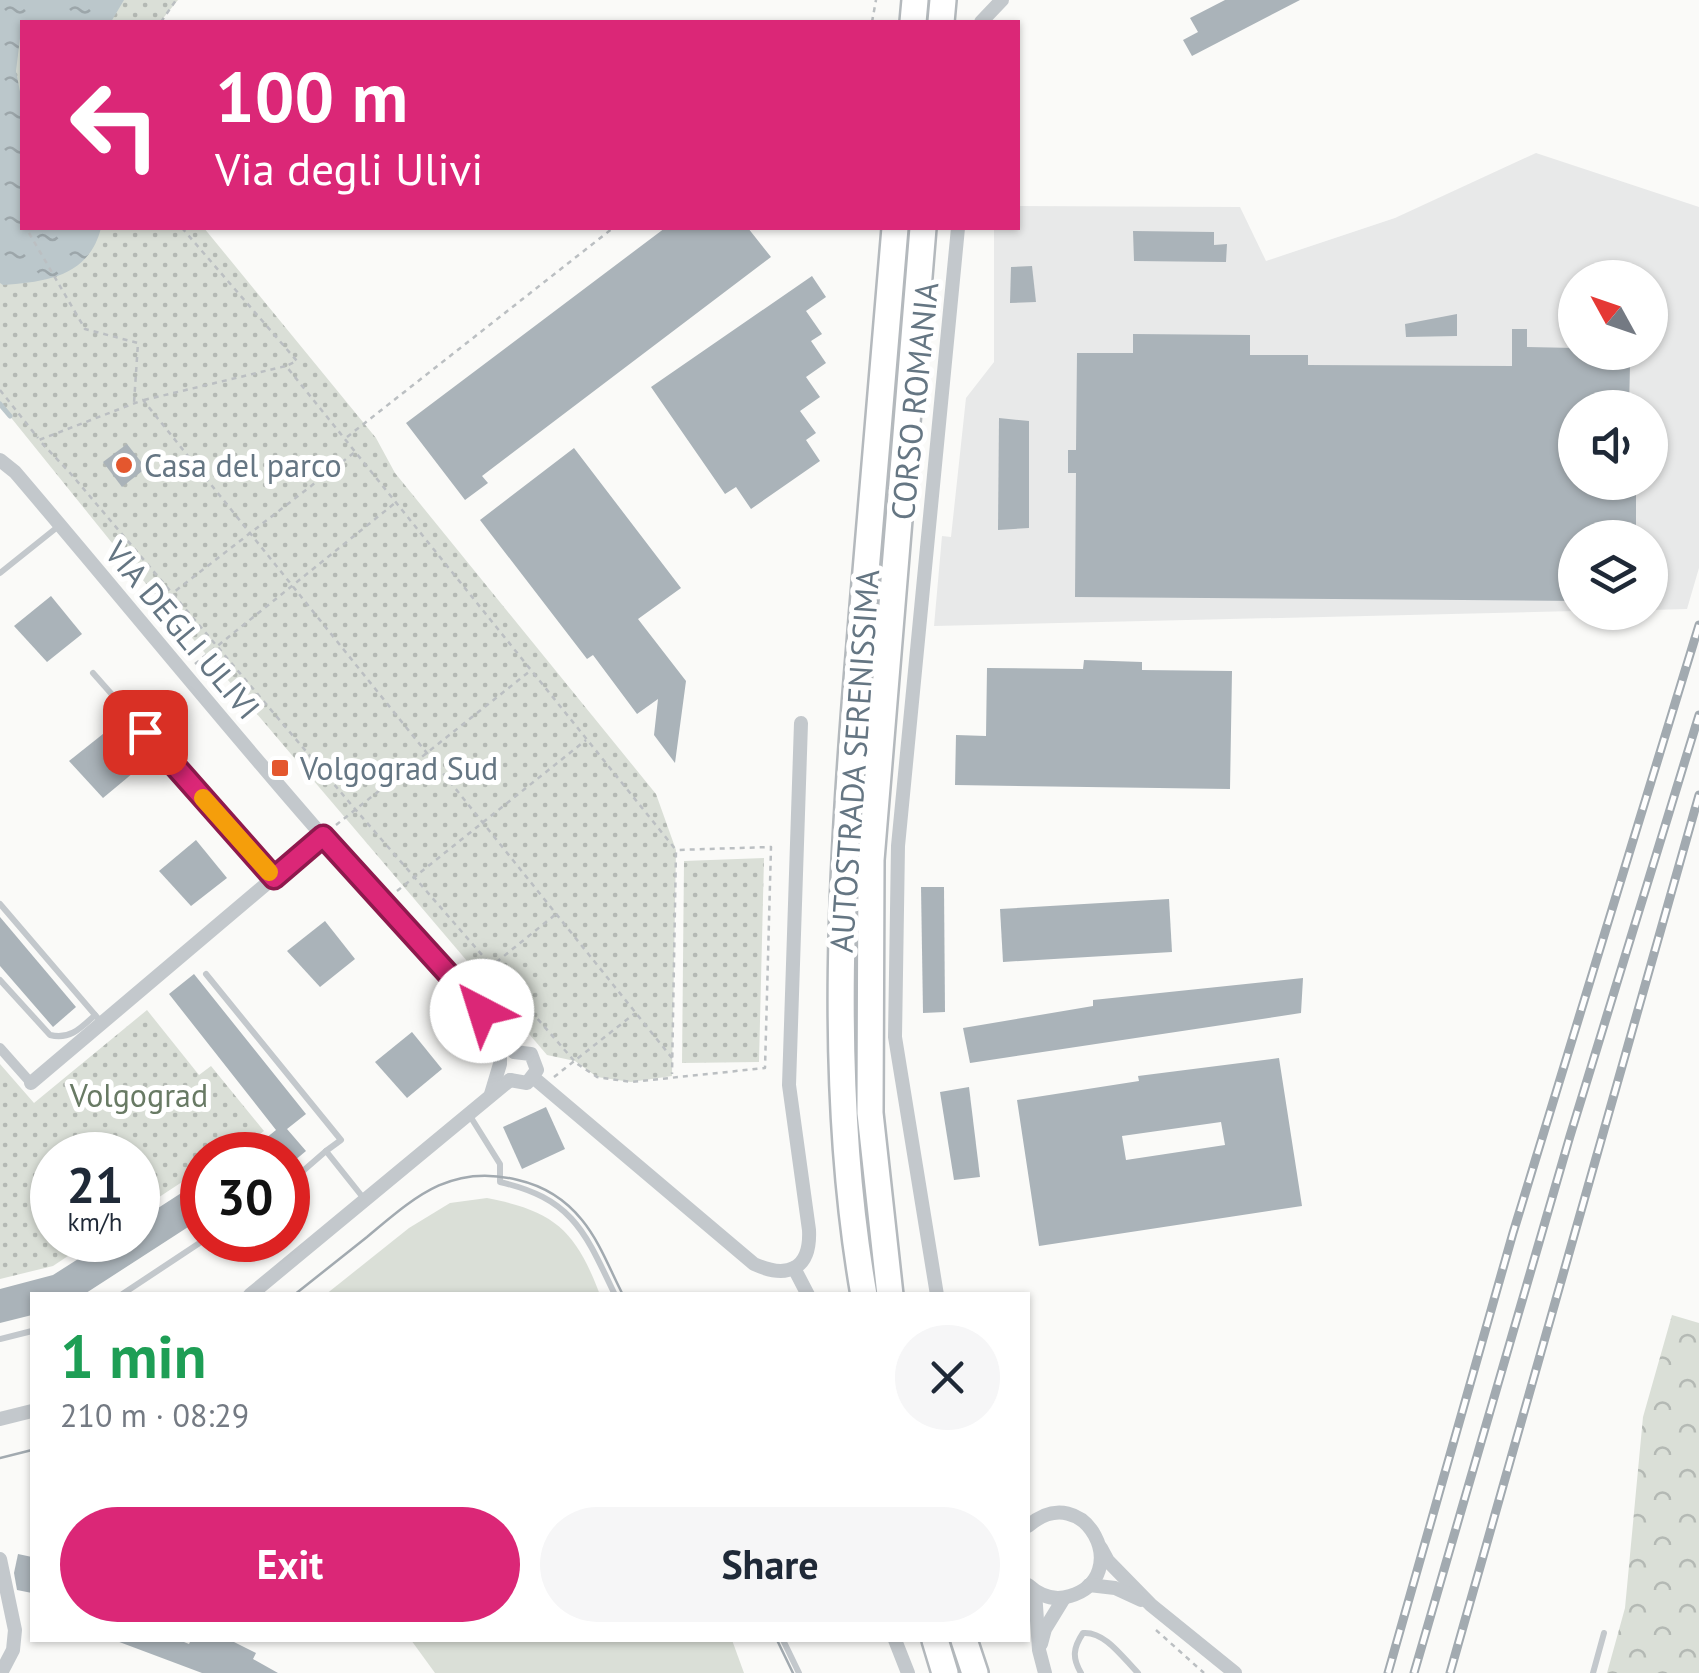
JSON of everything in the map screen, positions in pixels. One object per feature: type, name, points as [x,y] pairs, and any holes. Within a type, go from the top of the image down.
[{"type":"highway","name":"AUTOSTRADA SERENISSIMA","points":[[863,1292],[856,1252],[846,1104],[841,990],[843,862],[895,230]]},
{"type":"highway","name":"AUTOSTRADA SERENISSIMA","points":[[890,1292],[870,1113],[872,860],[922,230]]},
{"type":"highway","points":[[935,1642],[945,1673]]},
{"type":"highway","points":[[965,1642],[975,1673]]},
{"type":"street","points":[[983,20],[1002,0]]},
{"type":"street","name":"CORSO ROMANIA","points":[[937,1292],[895,1037],[898,846],[958,230]]},
{"type":"street","name":"VIA DEGLI ULIVI","points":[[0,460],[15,472],[182,674],[463,988],[514,1052]]},
{"type":"street","points":[[538,1082],[518,1084],[510,1080],[504,1065],[514,1052],[531,1054],[536,1061],[538,1082],[754,1264],[778,1272],[794,1268],[806,1256],[810,1242],[790,1085],[802,723]]},
{"type":"street","points":[[0,1048],[31,1083],[98,1019],[323,836]]},
{"type":"street","points":[[489,1100],[500,1064],[500,1034]]},
{"type":"street","points":[[254,1292],[510,1080]]},
{"type":"street","points":[[794,1268],[806,1292]]},
{"type":"street","points":[[0,1419],[30,1412]]},
{"type":"street","points":[[1030,1509],[1044,1516]]},
{"type":"street","points":[[1030,1525],[1044,1516],[1064,1513],[1083,1521],[1108,1560],[1150,1605],[1235,1673]]},
{"type":"street","points":[[1039,1650],[1045,1629],[1064,1598],[1089,1584],[1100,1563],[1100,1546]]},
{"type":"street","points":[[0,1560],[15,1630],[14,1650],[1,1673]]},
{"type":"street","points":[[1089,1584],[1123,1591],[1150,1605]]},
{"type":"street","points":[[1031,1588],[1064,1598]]},
{"type":"street","points":[[1031,1588],[1045,1673]]},
{"type":"street","points":[[0,1623],[15,1630]]},
{"type":"street","points":[[896,1642],[908,1673]]},
{"type":"lane","points":[[0,574],[60,525]]},
{"type":"lane","points":[[94,673],[274,878]]},
{"type":"lane","points":[[0,904],[98,1019],[76,1033],[59,1038],[50,1035],[0,980]]},
{"type":"lane","points":[[206,974],[341,1140],[310,1165]]},
{"type":"lane","points":[[470,1116],[500,1164],[500,1182],[543,1195],[568,1214],[587,1237],[614,1292]]},
{"type":"lane","points":[[326,1151],[366,1200]]},
{"type":"lane","points":[[126,1292],[180,1256]]},
{"type":"lane","points":[[0,1339],[30,1332]]},
{"type":"lane","points":[[1081,1673],[1074,1661],[1075,1644],[1083,1633],[1092,1632],[1138,1673]]},
{"type":"lane","points":[[1594,1673],[1604,1633]]},
{"type":"lane","points":[[784,1642],[799,1673]]},
{"type":"path","points":[[38,440],[143,400],[297,361],[184,230]]},
{"type":"path","points":[[346,438],[610,230]]},
{"type":"path","points":[[29,233],[86,330],[138,343],[134,404]]},
{"type":"path","points":[[286,366],[676,850],[672,1076]]},
{"type":"path","points":[[0,390],[38,440],[72,474],[492,966],[576,1062],[598,1077],[630,1082],[765,1068],[771,847],[676,850]]},
{"type":"path","points":[[143,400],[672,1058]]},
{"type":"path","points":[[138,620],[356,450]]},
{"type":"path","points":[[182,674],[397,502]]},
{"type":"path","points":[[323,836],[531,670]]},
{"type":"path","points":[[384,901],[586,739]]},
{"type":"path","points":[[463,988],[556,914]]},
{"type":"path","points":[[538,1082],[576,1062],[636,1013]]},
{"type":"path","points":[[1152,1627],[1204,1673]]},
{"type":"shaded area","points":[[1536,153],[1699,207],[1699,568],[1687,609],[1668,610],[1668,520],[1558,520],[1558,611],[934,626],[942,536],[951,537],[966,398],[994,362],[994,230],[1020,230],[1020,206],[1240,207],[1266,261],[1395,218]]},
{"type":"green space","points":[[0,0],[178,0],[162,20],[20,20],[20,230],[206,230],[376,438],[395,473],[656,794],[676,850],[672,1076],[631,1082],[597,1077],[575,1061],[547,1055],[125,559],[0,404]]},
{"type":"green space","points":[[764,858],[759,1062],[682,1063],[684,861]]},
{"type":"green space","name":"Volgograd","points":[[147,1010],[199,1075],[211,1066],[264,1131],[180,1132],[180,1183],[160,1196],[160,1132],[30,1132],[30,1262],[59,1262],[0,1279],[0,1064],[34,1103]]},
{"type":"green space","points":[[487,1198],[546,1218],[572,1240],[599,1292],[329,1292],[409,1228],[450,1203]]},
{"type":"green space","points":[[1672,1315],[1699,1323],[1699,1673],[1607,1673],[1625,1608],[1643,1417]]},
{"type":"green space","points":[[412,1642],[733,1642],[744,1673],[435,1673]]},
{"type":"water","points":[[0,0],[124,0],[112,20],[20,20],[16,71],[20,92],[20,230],[100,230],[87,257],[64,273],[35,282],[0,283]]},
{"type":"building","points":[[1225,0],[1300,0],[1192,56],[1183,40],[1198,32],[1190,18]]},
{"type":"building","points":[[662,230],[750,230],[771,257],[482,476],[488,483],[465,500],[406,423]]},
{"type":"building","points":[[1133,231],[1214,232],[1214,245],[1227,244],[1226,262],[1134,261]]},
{"type":"building","points":[[1032,266],[1036,302],[1010,303],[1011,267]]},
{"type":"building","points":[[812,276],[826,297],[806,311],[822,334],[811,341],[826,363],[806,377],[820,397],[800,411],[816,433],[806,440],[820,461],[751,509],[736,487],[725,494],[651,387]]},
{"type":"building","points":[[1457,314],[1457,336],[1406,337],[1405,324]]},
{"type":"building","points":[[1512,329],[1527,329],[1527,347],[1558,348],[1558,370],[1630,370],[1629,390],[1558,390],[1558,500],[1636,500],[1636,520],[1558,520],[1558,601],[1075,597],[1076,473],[1068,473],[1068,450],[1076,450],[1077,353],[1133,353],[1133,334],[1250,335],[1250,355],[1308,355],[1308,365],[1512,366]]},
{"type":"building","points":[[999,418],[1029,421],[1029,528],[998,530]]},
{"type":"building","name":"Casa del parco","points":[[127,444],[146,468],[122,487],[103,462]]},
{"type":"building","points":[[574,448],[681,588],[638,619],[686,681],[675,763],[654,735],[658,699],[637,714],[593,655],[587,659],[480,520]]},
{"type":"building","points":[[51,596],[82,634],[47,662],[14,626]]},
{"type":"building","points":[[1084,660],[1142,662],[1142,670],[1232,671],[1230,789],[955,785],[956,735],[986,736],[987,668],[1083,669]]},
{"type":"building","points":[[108,730],[139,768],[103,798],[69,761]]},
{"type":"building","points":[[196,840],[227,878],[191,906],[159,871]]},
{"type":"building","points":[[921,887],[944,887],[945,1012],[923,1013]]},
{"type":"building","points":[[1169,899],[1172,952],[1003,962],[1000,909]]},
{"type":"building","points":[[0,917],[76,1007],[53,1027],[0,966]]},
{"type":"building","points":[[325,921],[355,959],[320,987],[287,951]]},
{"type":"building","points":[[194,974],[306,1114],[287,1129],[290,1132],[274,1132],[276,1130],[169,994]]},
{"type":"building","points":[[1303,978],[1301,1013],[970,1063],[963,1028],[1093,1006],[1093,1000]]},
{"type":"building","points":[[412,1032],[442,1069],[407,1098],[375,1062]]},
{"type":"building","points":[[1279,1058],[1302,1206],[1039,1246],[1017,1100],[1139,1081],[1138,1076]],"holes":[[[1221,1122],[1225,1145],[1126,1160],[1122,1136]]]},
{"type":"building","points":[[969,1087],[980,1177],[954,1180],[940,1092]]},
{"type":"building","points":[[546,1107],[565,1149],[522,1169],[503,1127]]},
{"type":"building","points":[[180,1194],[180,1232],[160,1245],[160,1207]]},
{"type":"building","points":[[73,1262],[134,1262],[88,1292],[30,1292],[30,1316],[0,1323],[0,1289],[53,1275]]},
{"type":"building","points":[[18,1554],[30,1557],[30,1593],[17,1590],[14,1573]]},
{"type":"building","points":[[119,1642],[234,1642],[256,1653],[253,1659],[278,1673],[202,1673]]},
{"type":"waterway","points":[[0,404],[10,416]]},
{"type":"tram line","points":[[298,1292],[418,1197],[453,1180],[473,1176],[518,1180],[553,1194],[582,1220],[594,1237],[622,1292]]},
{"type":"tram line","points":[[0,1458],[30,1450]]},
{"type":"tram line","points":[[778,1642],[793,1673]]},
{"type":"railway","points":[[1388,1673],[1513,1233],[1699,625]]},
{"type":"railway","points":[[1414,1673],[1570,1136],[1699,715]]},
{"type":"railway","points":[[1450,1673],[1699,795]]},
{"type":"slow traffic","points":[[203,798],[269,872]]},
{"type":"place","name":"Casa del parco","points":[[124,465]]},
{"type":"place","name":"Volgograd Sud","points":[[280,768]]},
{"type":"route","points":[[145,732],[274,878],[323,836],[482,1011]]}]
